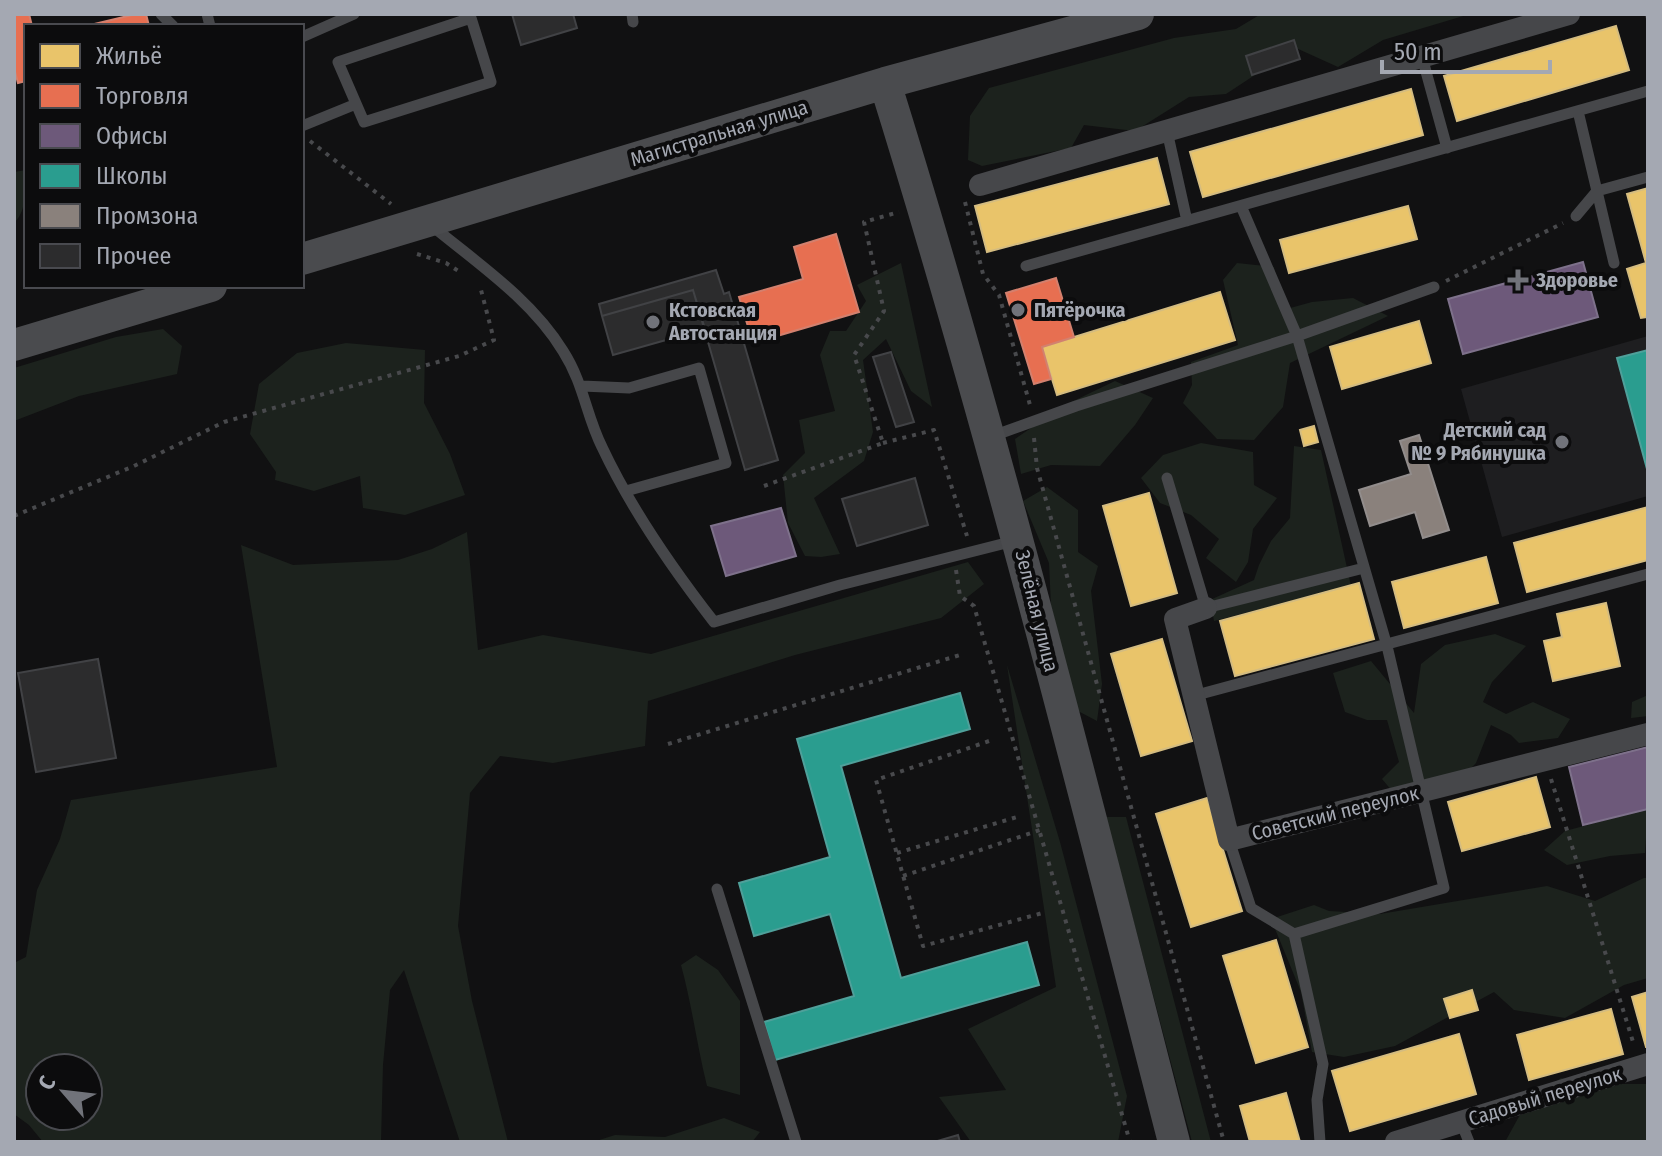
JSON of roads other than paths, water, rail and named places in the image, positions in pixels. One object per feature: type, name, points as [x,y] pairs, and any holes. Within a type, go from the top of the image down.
[{"type":"main road","name":"Магистральная улица","points":[[304,258],[885,83],[1138,14]]},
{"type":"main road","name":"Зелёная улица","points":[[885,83],[923,204],[1019,540],[1174,1142]]},
{"type":"main road","points":[[14,345],[204,288]]},
{"type":"street","points":[[972,190],[1569,14]]},
{"type":"street","name":"Советский переулок","points":[[1206,608],[1175,619],[1229,840],[1648,734]]},
{"type":"street","name":"Садовый переулок","points":[[1396,1142],[1465,1132],[1644,1066]]},
{"type":"lane","points":[[304,36],[354,14]]},
{"type":"lane","points":[[471,18],[491,82],[364,122],[356,104],[338,62],[471,18]]},
{"type":"lane","points":[[1422,57],[1447,148]]},
{"type":"lane","points":[[1026,266],[1648,91]]},
{"type":"lane","points":[[304,125],[356,104]]},
{"type":"lane","points":[[1578,111],[1614,263]]},
{"type":"lane","points":[[1167,131],[1187,221]]},
{"type":"lane","points":[[1576,216],[1597,191],[1648,177]]},
{"type":"lane","points":[[1241,206],[1297,336],[1387,646],[1444,888],[1294,934]]},
{"type":"lane","points":[[427,221],[515,293],[562,349],[582,386],[600,444],[626,491],[686,587],[714,622],[840,585],[1019,540]]},
{"type":"lane","points":[[989,437],[1297,336],[1434,287]]},
{"type":"lane","points":[[582,386],[629,388],[699,368],[726,463],[626,491]]},
{"type":"lane","points":[[1167,478],[1206,608],[1364,568]]},
{"type":"lane","points":[[1192,696],[1648,574]]},
{"type":"lane","points":[[1229,840],[1251,908],[1294,934],[1323,1064],[1317,1100],[1320,1142]]},
{"type":"lane","points":[[717,889],[796,1142]]},
{"type":"place","name":"Здоровье","points":[[1518,280]]},
{"type":"place","name":"Пятёрочка","points":[[1018,310]]},
{"type":"place","name":"Кстовская Автостанция","points":[[653,322]]},
{"type":"place","name":"Детский сад № 9 Рябинушка","points":[[1562,442]]}]
